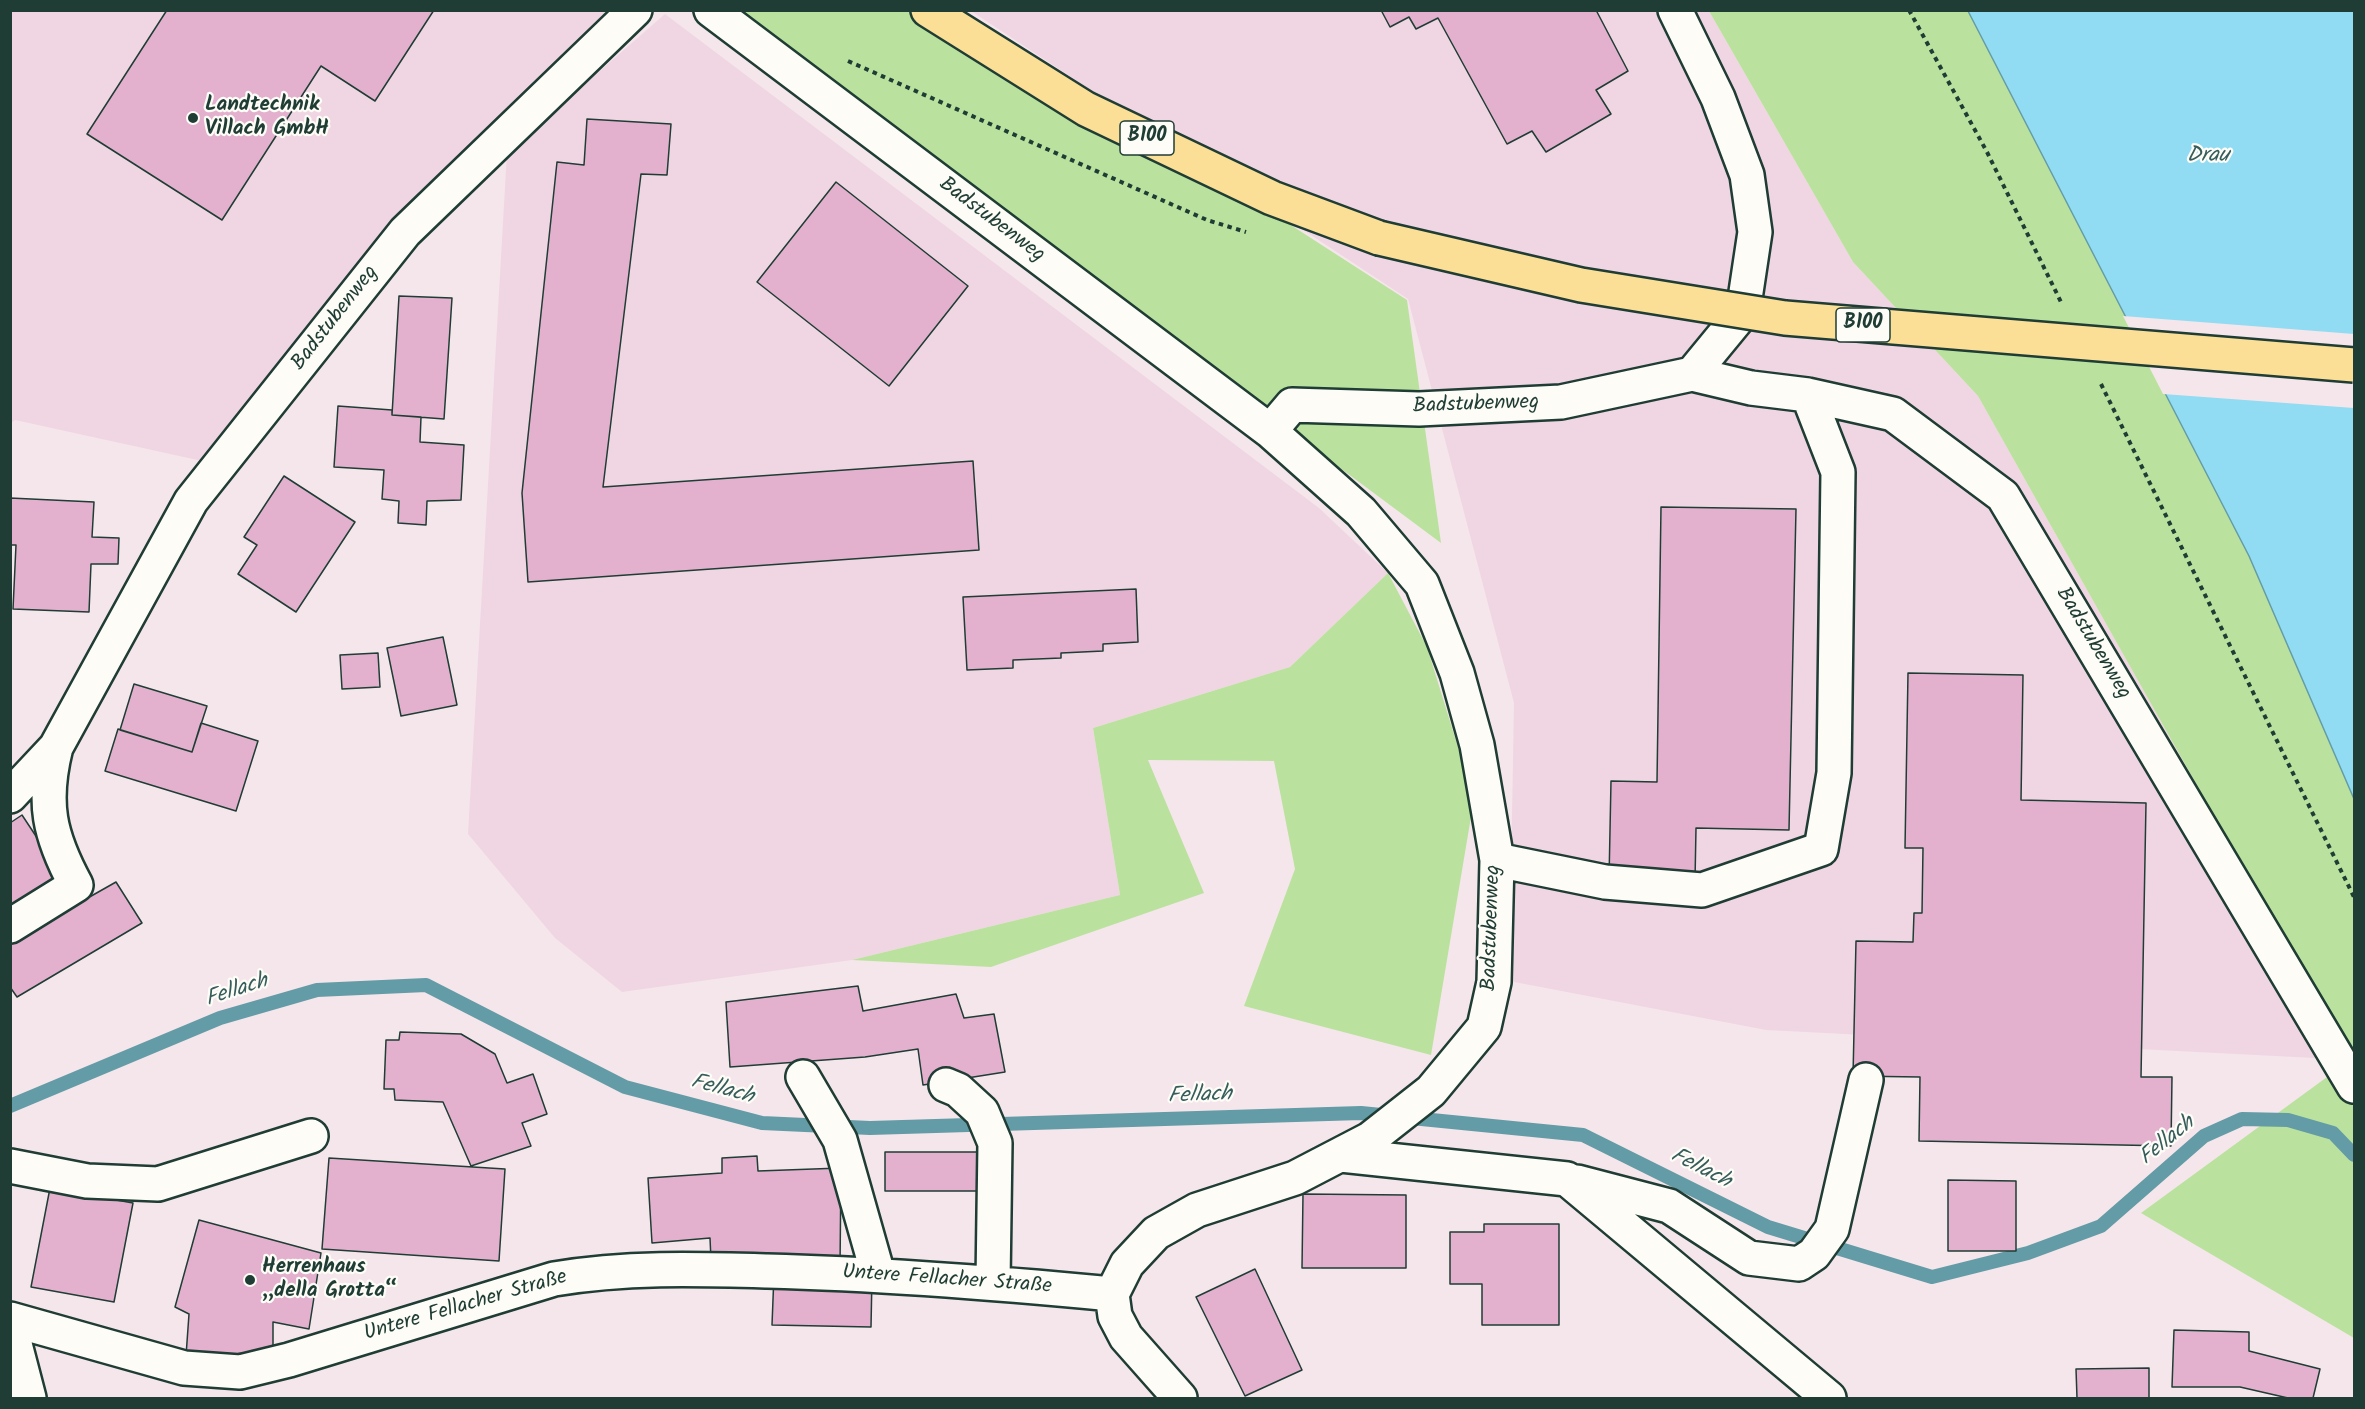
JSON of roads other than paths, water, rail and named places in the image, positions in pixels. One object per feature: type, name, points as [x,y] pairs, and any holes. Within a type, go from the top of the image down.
[{"type":"main road","name":"B100","points":[[928,10],[1086,109],[1272,198],[1379,238],[1581,285],[1785,318],[2355,364]]},
{"type":"street","name":"Badstubenweg","points":[[56,747],[191,501],[405,232],[635,10]]},
{"type":"street","name":"Badstubenweg","points":[[711,10],[1270,431],[1361,512],[1422,584],[1457,673],[1477,745],[1497,860],[1494,982],[1484,1027],[1431,1091],[1370,1139],[1295,1178],[1197,1210],[1156,1233],[1127,1264],[1112,1294]]},
{"type":"street","points":[[1675,10],[1718,98],[1747,175],[1755,232],[1743,312],[1692,374]]},
{"type":"street","name":"Badstubenweg","points":[[1270,431],[1292,405],[1419,409],[1561,402],[1692,374],[1751,388],[1808,395],[1893,414],[2003,495],[2355,1086]]},
{"type":"street","points":[[1497,860],[1605,882],[1702,890],[1821,849],[1834,773],[1838,472],[1808,395]]},
{"type":"street","points":[[10,796],[56,747]]},
{"type":"street","points":[[10,926],[76,885],[52,831],[47,802],[49,775],[56,747]]},
{"type":"street","points":[[803,1077],[840,1140],[878,1274]]},
{"type":"street","points":[[1341,1155],[1567,1179],[1669,1206],[1749,1258],[1799,1264],[1823,1242],[1866,1080]]},
{"type":"street","points":[[946,1084],[958,1090],[982,1112],[995,1143],[993,1282]]},
{"type":"street","points":[[10,1166],[87,1180],[158,1184],[311,1136]]},
{"type":"street","points":[[1567,1179],[1829,1398]]},
{"type":"street","name":"Untere Fellacher Straße","points":[[10,1319],[184,1368],[240,1372],[289,1360],[554,1279],[595,1272],[652,1268],[878,1274],[993,1282],[1112,1294]]},
{"type":"street","points":[[1112,1294],[1114,1316],[1126,1337],[1180,1398]]},
{"type":"street","points":[[10,1325],[29,1398]]},
{"type":"water","name":"Drau","points":[[1968,11],[2354,11],[2354,799],[2249,556]]},
{"type":"waterway","name":"Fellach","points":[[10,1106],[220,1018],[317,990],[426,985],[625,1087],[762,1123],[870,1128],[1361,1113],[1583,1135],[1768,1227],[1932,1277],[2028,1253],[2101,1226],[2204,1136],[2242,1119],[2288,1120],[2333,1133],[2354,1155]]},
{"type":"place","name":"Landtechnik Villach GmbH","points":[[193,118]]},
{"type":"place","name":"Herrenhaus „della Grotta“","points":[[250,1280]]}]
